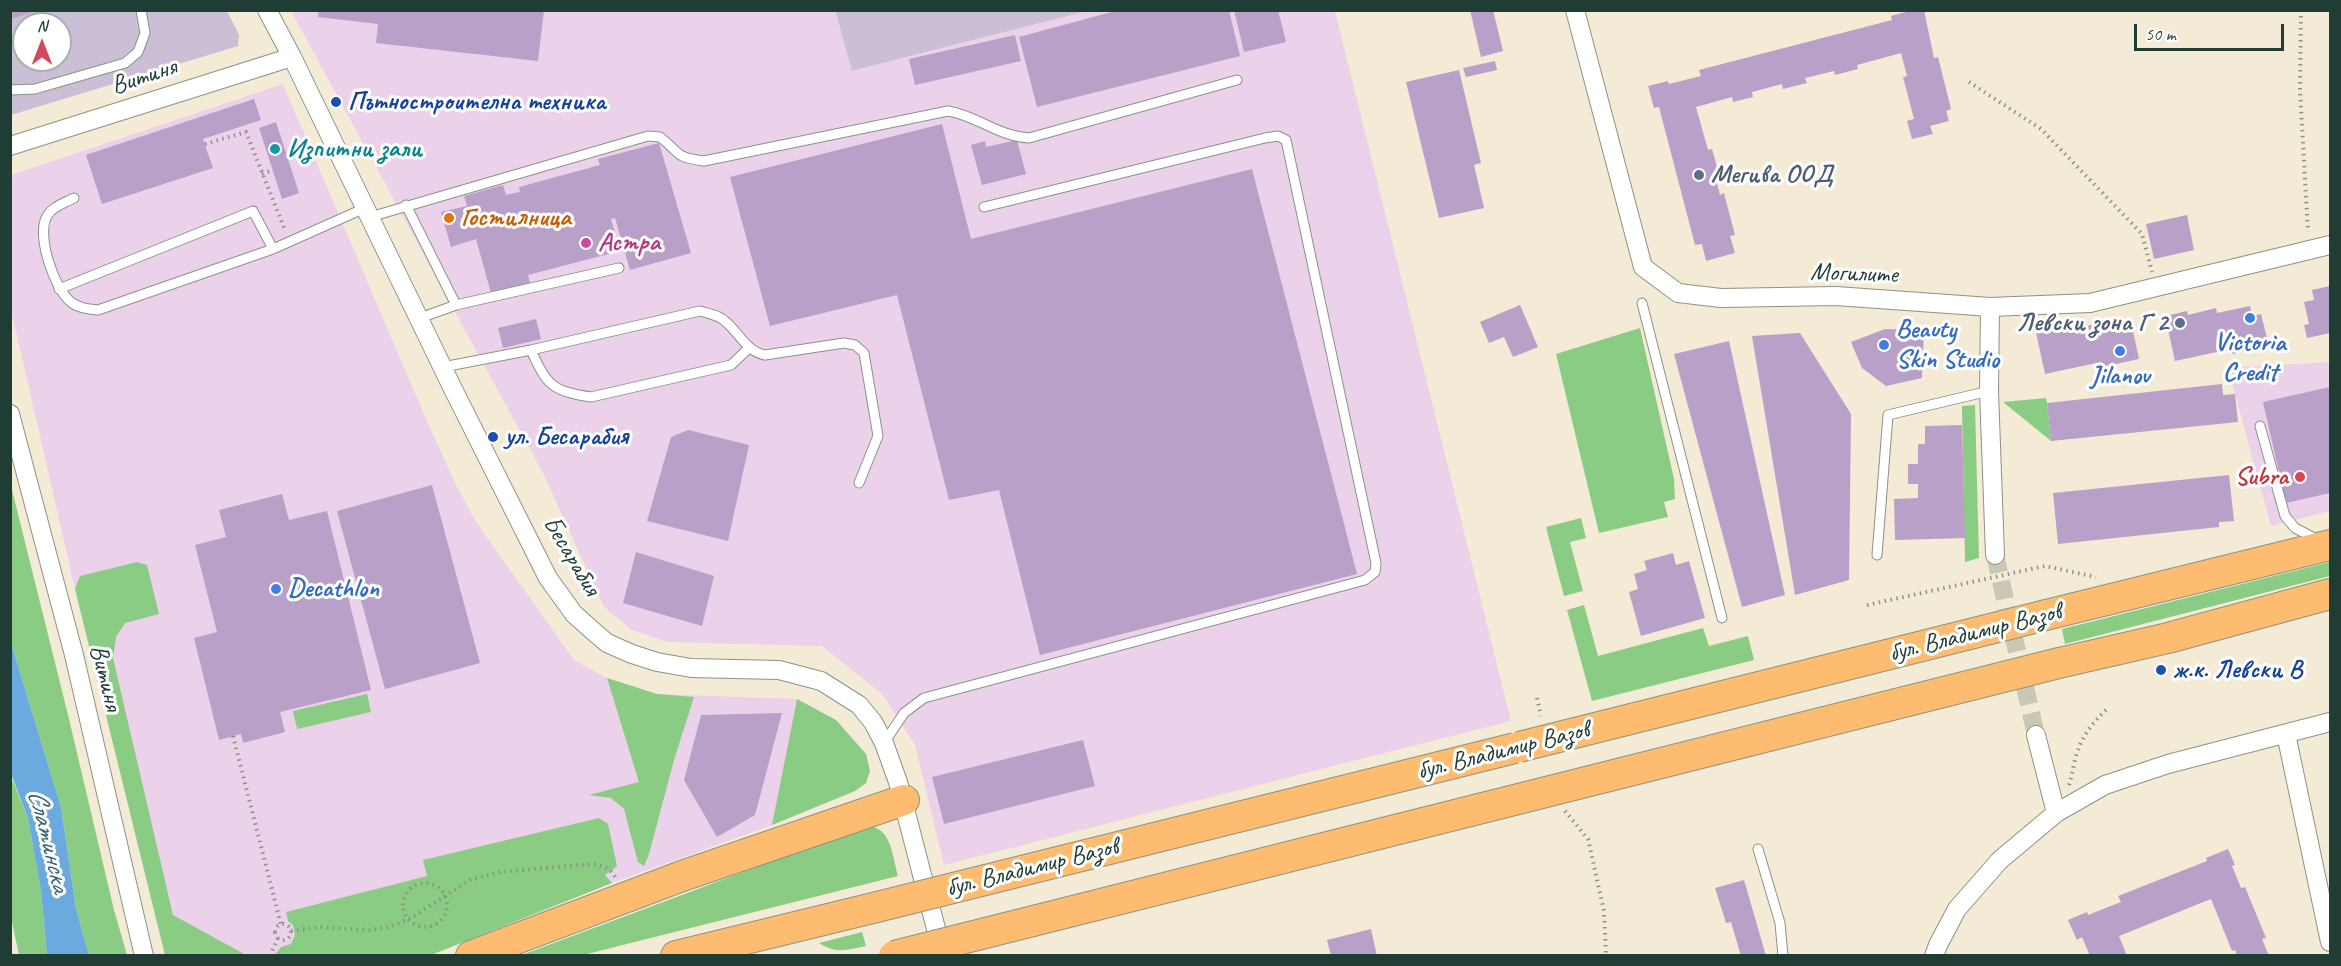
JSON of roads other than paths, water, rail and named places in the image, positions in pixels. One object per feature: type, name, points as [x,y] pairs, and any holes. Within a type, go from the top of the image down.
[{"type":"main road","name":"бул. Владимир Вазов","points":[[676,956],[2330,545]]},
{"type":"main road","name":"бул. Владимир Вазов","points":[[894,956],[2059,663],[2168,638],[2331,594]]},
{"type":"main road","points":[[471,956],[682,876],[904,800]]},
{"type":"street","name":"Бесарабия","points":[[267,10],[548,578],[574,614],[607,643],[657,662],[691,668],[779,670],[821,681],[859,705],[873,722],[884,743],[904,800],[944,956]]},
{"type":"street","name":"Могилите","points":[[1575,10],[1643,267],[1678,293],[1721,298],[1836,296],[1990,307],[2090,303],[2331,245]]},
{"type":"street","name":"Витиня","points":[[10,146],[292,57]]},
{"type":"street","points":[[1990,307],[1989,391],[1995,555]]},
{"type":"street","name":"Витиня","points":[[10,414],[74,655],[144,956]]},
{"type":"street","points":[[1935,956],[1938,945],[1958,909],[2000,860],[2056,813],[2105,785],[2168,764],[2331,722]]},
{"type":"street","points":[[2286,734],[2331,942]]},
{"type":"street","points":[[2036,735],[2056,813]]},
{"type":"lane","points":[[10,90],[35,89],[125,63],[138,52],[145,33],[141,10]]},
{"type":"lane","points":[[74,198],[53,208],[46,218],[43,234],[55,283],[59,289],[72,303],[98,310],[368,213],[406,206],[648,136],[660,137],[676,154],[704,161],[948,111],[960,113],[1012,137],[1029,138],[1237,80]]},
{"type":"lane","points":[[884,743],[904,713],[924,699],[1365,580],[1375,572],[1376,563],[1286,140],[1278,136],[1265,138],[984,207]]},
{"type":"lane","points":[[406,206],[456,305]]},
{"type":"lane","points":[[59,289],[253,211],[273,249]]},
{"type":"lane","points":[[420,318],[456,305],[619,268]]},
{"type":"lane","points":[[1642,303],[1722,618]]},
{"type":"lane","points":[[443,367],[531,350],[700,311],[716,315],[727,322],[755,353],[765,355],[844,343],[855,345],[864,353],[878,436],[858,483]]},
{"type":"lane","points":[[531,350],[544,379],[555,387],[573,394],[591,397],[731,365],[749,348]]},
{"type":"lane","points":[[1877,555],[1888,415],[1989,391]]},
{"type":"lane","points":[[2260,426],[2285,516],[2295,528],[2330,545]]},
{"type":"lane","points":[[1758,849],[1779,923],[1783,956]]},
{"type":"water","name":"Слатинска","points":[[11,643],[61,807],[76,909],[89,955],[47,955],[41,891],[28,818],[11,774]]},
{"type":"tunnel","points":[[1995,555],[2036,735]]},
{"type":"place","name":"Пътностроителна техника","points":[[336,102]]},
{"type":"place","name":"Изпитни зали","points":[[275,149]]},
{"type":"place","name":"Мегива ООД","points":[[1699,175]]},
{"type":"place","name":"Гостилница","points":[[449,218]]},
{"type":"place","name":"Астра","points":[[586,243]]},
{"type":"place","name":"Victoria Credit","points":[[2250,318]]},
{"type":"place","name":"Левски зона Г 2","points":[[2180,323]]},
{"type":"place","name":"Beauty Skin Studio","points":[[1884,345]]},
{"type":"place","name":"Jilanov","points":[[2120,351]]},
{"type":"place","name":"ул. Бесарабия","points":[[493,437]]},
{"type":"place","name":"Subra","points":[[2300,477]]},
{"type":"place","name":"Decathlon","points":[[276,589]]},
{"type":"place","name":"ж.к. Левски В","points":[[2161,670]]}]
